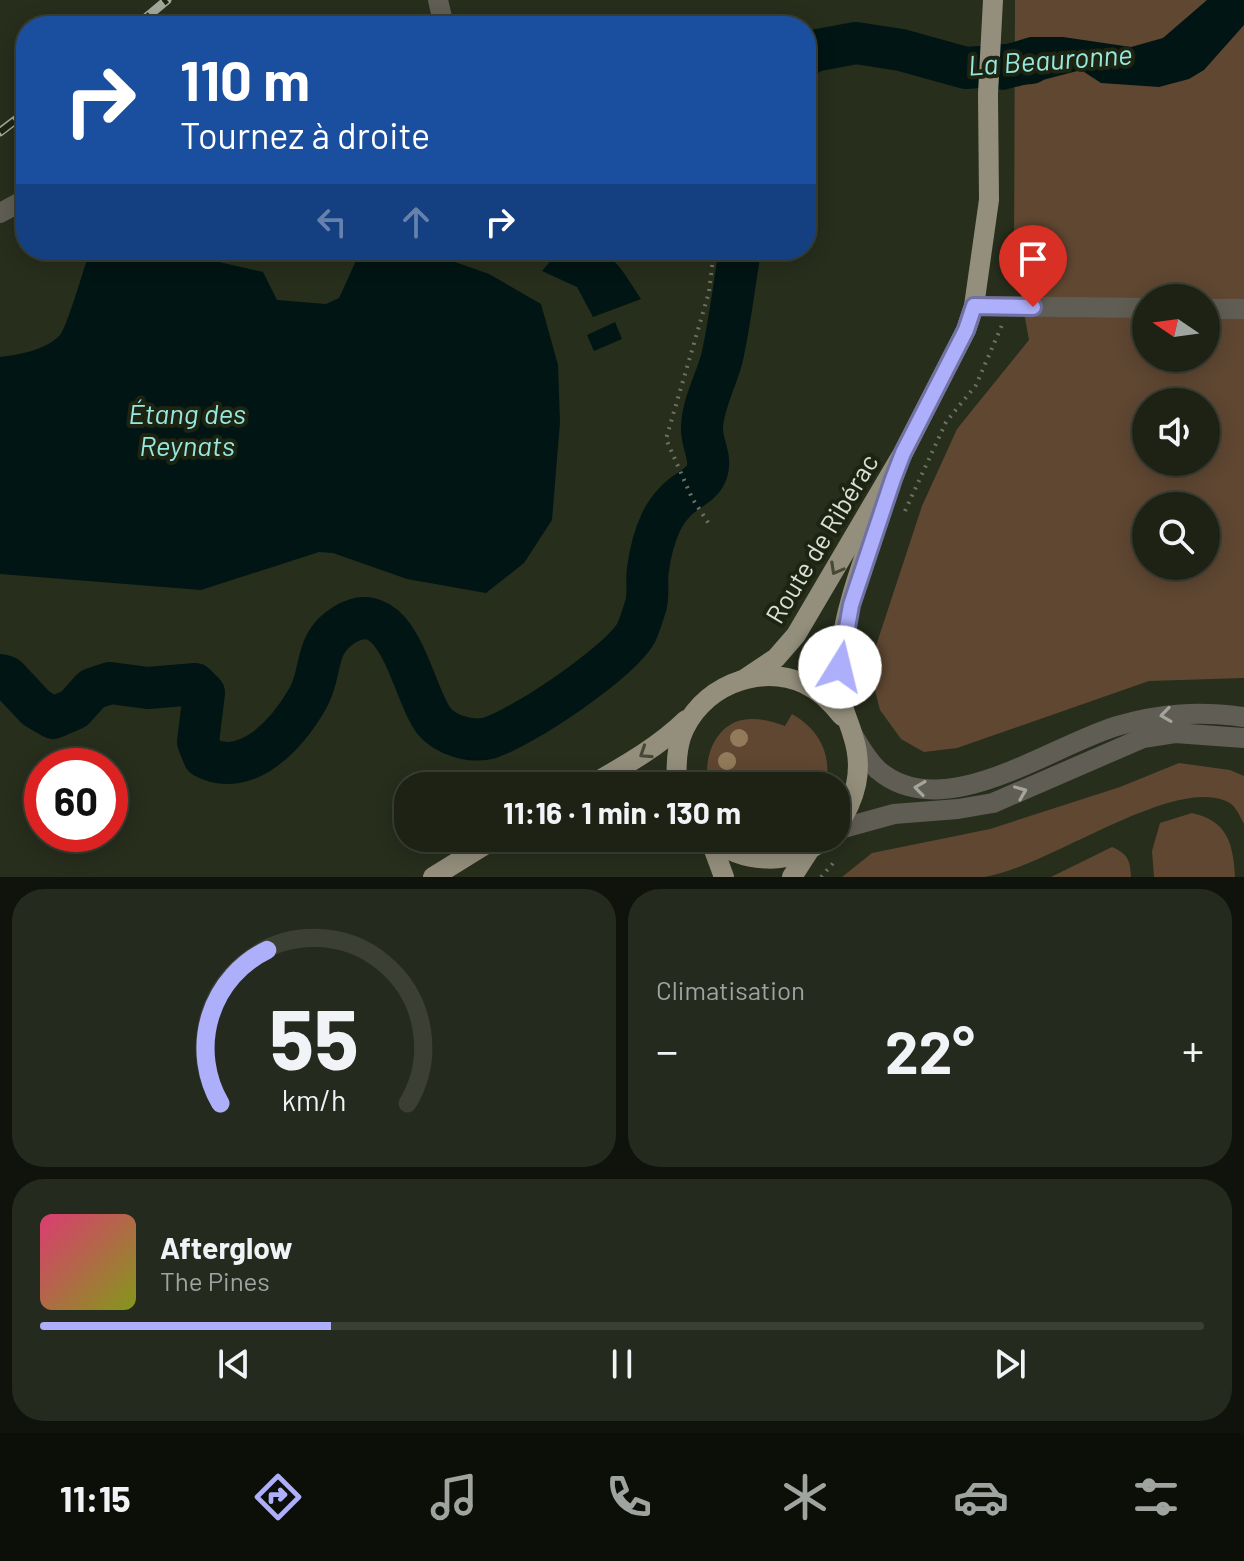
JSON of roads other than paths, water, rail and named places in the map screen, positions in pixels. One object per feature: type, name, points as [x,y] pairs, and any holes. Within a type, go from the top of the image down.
[{"type":"main road","name":"Route de Ribérac","points":[[676,772],[682,734],[695,712],[709,697],[776,658],[796,635],[903,453],[966,330],[974,306],[989,200],[989,34],[993,0]]},
{"type":"main road","name":"Route de Ribérac","points":[[850,807],[857,786],[859,760],[838,684],[841,650],[868,547],[903,453]]},
{"type":"main road","name":"Route de Ribérac","points":[[746,678],[775,676],[804,683],[829,699],[850,728]]},
{"type":"main road","points":[[613,772],[653,748],[695,712]]},
{"type":"main road","points":[[433,877],[473,852]]},
{"type":"main road","points":[[715,852],[724,877]]},
{"type":"main road","points":[[734,852],[752,858],[782,858],[797,852]]},
{"type":"main road","points":[[792,877],[812,852]]},
{"type":"street","points":[[974,306],[1132,308]]},
{"type":"street","points":[[1220,309],[1244,309]]},
{"type":"street","points":[[850,728],[862,752],[877,769],[905,786],[936,790],[968,786],[1114,727],[1151,717],[1210,712],[1244,717]]},
{"type":"street","points":[[850,825],[894,814],[993,803],[1143,738],[1175,733],[1244,738]]},
{"type":"water","points":[[1207,0],[1244,0],[1244,25],[1204,70],[1189,79],[1159,87],[1101,83],[1081,70],[1004,90],[973,86],[975,57],[999,51],[1007,44],[1030,37],[1063,37],[1131,47],[1163,38]]},
{"type":"water","name":"Étang des Reynats","points":[[87,260],[219,260],[263,272],[277,300],[326,304],[339,298],[356,260],[450,260],[489,274],[541,304],[558,365],[560,422],[552,520],[524,563],[486,593],[407,579],[333,553],[319,552],[201,590],[0,574],[0,357],[40,348],[54,340],[63,330]]},
{"type":"water","points":[[551,260],[612,260],[641,299],[593,317],[577,287],[542,271]]},
{"type":"water","points":[[615,322],[622,339],[594,351],[587,335]]},
{"type":"waterway","name":"La Beauronne","points":[[816,50],[856,43],[901,50],[966,68],[1031,63]]},
{"type":"waterway","name":"La Beauronne","points":[[0,675],[7,677],[36,708],[53,718],[74,709],[92,689],[110,683],[148,688],[195,684],[204,693],[198,742],[204,757],[220,763],[236,762],[251,758],[278,738],[308,698],[327,641],[344,625],[363,618],[378,622],[391,633],[426,707],[434,721],[445,730],[467,739],[482,739],[524,722],[591,677],[636,633],[647,600],[647,573],[661,522],[679,498],[703,478],[708,468],[702,433],[703,418],[722,358],[739,260]]},
{"type":"railway","points":[[148,16],[167,0]]},
{"type":"railway","points":[[0,132],[16,120]]}]
